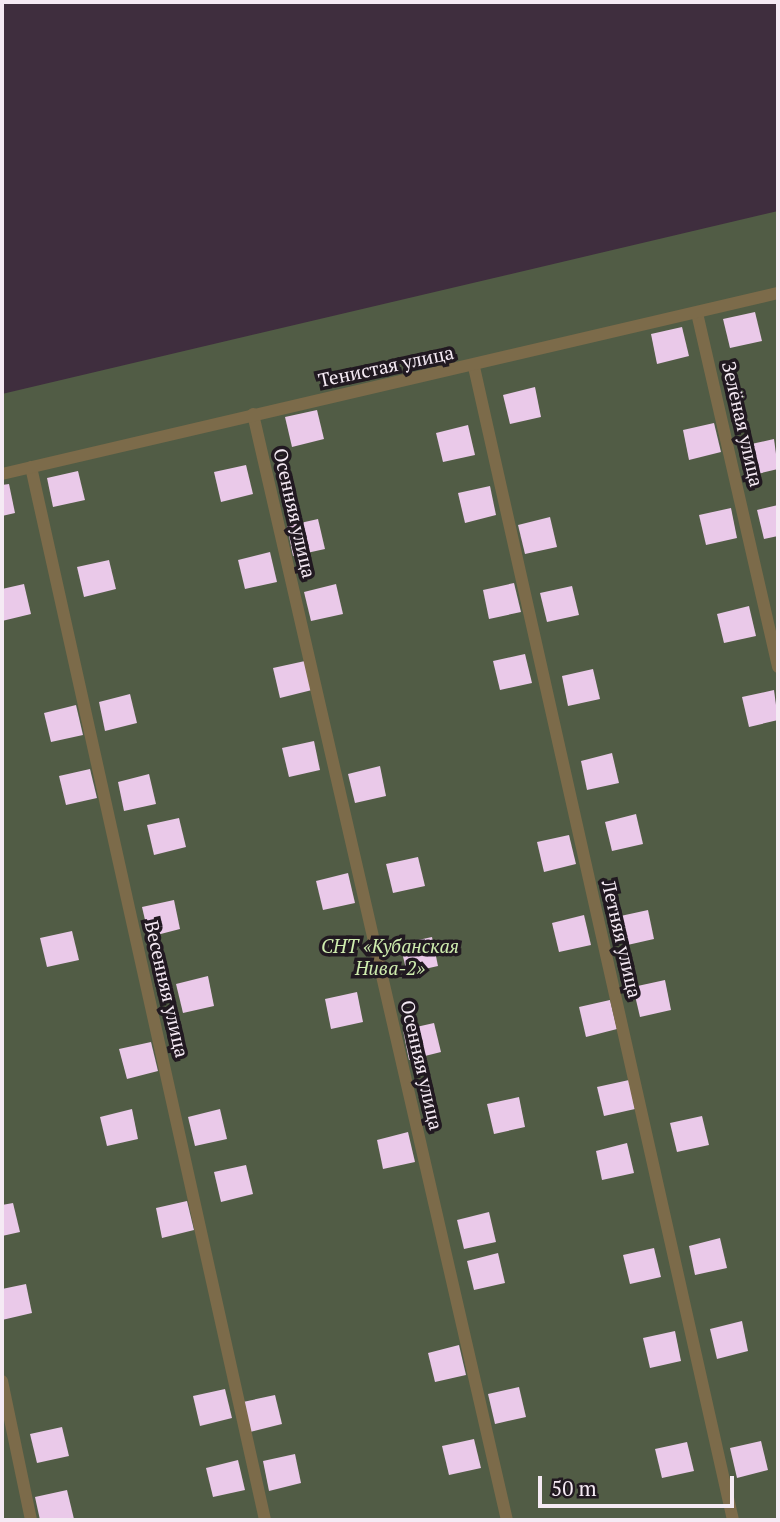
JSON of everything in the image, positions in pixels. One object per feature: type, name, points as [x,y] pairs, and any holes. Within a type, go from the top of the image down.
[{"type":"lane","name":"Тенистая улица","points":[[2,474],[253,414],[474,367],[778,293]]},
{"type":"lane","name":"Зелёная улица","points":[[698,313],[778,667]]},
{"type":"lane","name":"Летняя улица","points":[[474,367],[733,1520]]},
{"type":"lane","name":"Осенняя улица","points":[[253,414],[506,1520]]},
{"type":"lane","name":"Весенняя улица","points":[[32,467],[265,1520]]},
{"type":"lane","points":[[2,1381],[31,1520]]},
{"type":"green space","name":"СНТ «Кубанская Нива-2»","points":[[778,211],[778,1520],[2,1520],[2,394]]},
{"type":"building","points":[[755,312],[762,341],[730,348],[723,319]]},
{"type":"building","points":[[682,327],[689,356],[657,364],[651,334]]},
{"type":"building","points":[[535,387],[541,417],[510,424],[503,395]]},
{"type":"building","points":[[317,410],[324,439],[292,447],[285,417]]},
{"type":"building","points":[[714,423],[721,452],[689,460],[683,430]]},
{"type":"building","points":[[468,425],[475,455],[443,462],[436,433]]},
{"type":"building","points":[[774,439],[778,469],[749,476],[742,446]]},
{"type":"building","points":[[246,465],[253,494],[221,502],[214,472]]},
{"type":"building","points":[[78,471],[85,500],[53,507],[47,478]]},
{"type":"building","points":[[9,484],[15,513],[2,516],[2,485]]},
{"type":"building","points":[[490,486],[496,515],[465,523],[458,493]]},
{"type":"building","points":[[778,505],[778,536],[764,539],[757,510]]},
{"type":"building","points":[[731,508],[737,538],[706,545],[699,515]]},
{"type":"building","points":[[550,517],[557,547],[525,554],[518,525]]},
{"type":"building","points":[[318,519],[325,549],[293,556],[287,526]]},
{"type":"building","points":[[270,552],[277,582],[245,589],[238,560]]},
{"type":"building","points":[[109,560],[116,589],[84,597],[77,567]]},
{"type":"building","points":[[514,583],[521,612],[489,619],[483,590]]},
{"type":"building","points":[[24,584],[31,614],[2,621],[2,589]]},
{"type":"building","points":[[336,584],[343,614],[311,621],[304,592]]},
{"type":"building","points":[[572,586],[579,615],[547,622],[540,593]]},
{"type":"building","points":[[749,606],[756,636],[724,643],[717,614]]},
{"type":"building","points":[[525,654],[532,683],[500,690],[493,661]]},
{"type":"building","points":[[305,661],[312,690],[280,698],[273,668]]},
{"type":"building","points":[[593,669],[600,699],[568,706],[562,676]]},
{"type":"building","points":[[774,690],[778,720],[749,727],[742,697]]},
{"type":"building","points":[[130,694],[137,723],[105,731],[99,702]]},
{"type":"building","points":[[76,705],[83,735],[51,742],[44,713]]},
{"type":"building","points":[[314,741],[320,770],[289,777],[282,748]]},
{"type":"building","points":[[612,753],[619,783],[587,790],[581,761]]},
{"type":"building","points":[[380,766],[386,796],[355,803],[348,774]]},
{"type":"building","points":[[90,769],[97,798],[66,805],[59,776]]},
{"type":"building","points":[[149,774],[156,804],[124,811],[118,782]]},
{"type":"building","points":[[636,814],[643,844],[612,851],[605,822]]},
{"type":"building","points":[[179,818],[186,847],[154,855],[147,825]]},
{"type":"building","points":[[569,835],[576,864],[544,872],[537,842]]},
{"type":"building","points":[[418,857],[425,886],[393,893],[386,864]]},
{"type":"building","points":[[348,873],[355,903],[323,910],[316,881]]},
{"type":"building","points":[[174,900],[180,929],[149,937],[142,907]]},
{"type":"building","points":[[648,910],[654,939],[623,946],[616,917]]},
{"type":"building","points":[[584,915],[591,945],[559,952],[552,923]]},
{"type":"building","points":[[72,931],[79,960],[47,967],[40,938]]},
{"type":"building","points":[[432,937],[438,966],[407,973],[400,944]]},
{"type":"building","points":[[208,976],[214,1006],[183,1013],[176,984]]},
{"type":"building","points":[[665,980],[671,1010],[640,1017],[633,987]]},
{"type":"building","points":[[357,992],[363,1022],[331,1029],[325,999]]},
{"type":"building","points":[[610,1000],[617,1029],[586,1037],[579,1007]]},
{"type":"building","points":[[434,1023],[441,1052],[409,1060],[403,1030]]},
{"type":"building","points":[[151,1042],[158,1071],[127,1079],[119,1049]]},
{"type":"building","points":[[629,1080],[635,1109],[604,1116],[597,1087]]},
{"type":"building","points":[[519,1097],[525,1127],[494,1134],[487,1104]]},
{"type":"building","points":[[132,1109],[138,1139],[107,1146],[100,1117]]},
{"type":"building","points":[[220,1109],[227,1139],[195,1146],[188,1117]]},
{"type":"building","points":[[702,1116],[709,1145],[677,1152],[670,1123]]},
{"type":"building","points":[[408,1132],[415,1162],[383,1169],[377,1140]]},
{"type":"building","points":[[627,1143],[634,1173],[602,1180],[596,1151]]},
{"type":"building","points":[[246,1165],[253,1194],[221,1202],[214,1172]]},
{"type":"building","points":[[187,1201],[194,1230],[162,1238],[156,1208]]},
{"type":"building","points":[[13,1203],[20,1232],[2,1236],[2,1205]]},
{"type":"building","points":[[489,1212],[496,1242],[464,1249],[457,1220]]},
{"type":"building","points":[[720,1238],[727,1268],[695,1275],[689,1246]]},
{"type":"building","points":[[654,1248],[661,1277],[630,1284],[623,1255]]},
{"type":"building","points":[[498,1253],[505,1283],[474,1290],[467,1261]]},
{"type":"building","points":[[26,1284],[32,1313],[2,1320],[2,1289]]},
{"type":"building","points":[[742,1321],[748,1351],[717,1359],[710,1329]]},
{"type":"building","points":[[675,1331],[681,1361],[650,1368],[643,1338]]},
{"type":"building","points":[[459,1345],[466,1375],[435,1382],[428,1353]]},
{"type":"building","points":[[519,1387],[526,1417],[495,1424],[488,1394]]},
{"type":"building","points":[[225,1389],[232,1418],[200,1426],[193,1396]]},
{"type":"building","points":[[275,1395],[282,1424],[250,1432],[243,1402]]},
{"type":"building","points":[[62,1427],[69,1456],[37,1463],[30,1434]]},
{"type":"building","points":[[474,1439],[481,1468],[449,1475],[442,1446]]},
{"type":"building","points":[[761,1441],[768,1470],[737,1478],[730,1448]]},
{"type":"building","points":[[687,1442],[694,1471],[662,1478],[655,1449]]},
{"type":"building","points":[[295,1454],[301,1483],[269,1491],[263,1461]]},
{"type":"building","points":[[238,1460],[245,1490],[213,1497],[206,1468]]},
{"type":"building","points":[[67,1490],[74,1519],[40,1520],[35,1497]]}]
